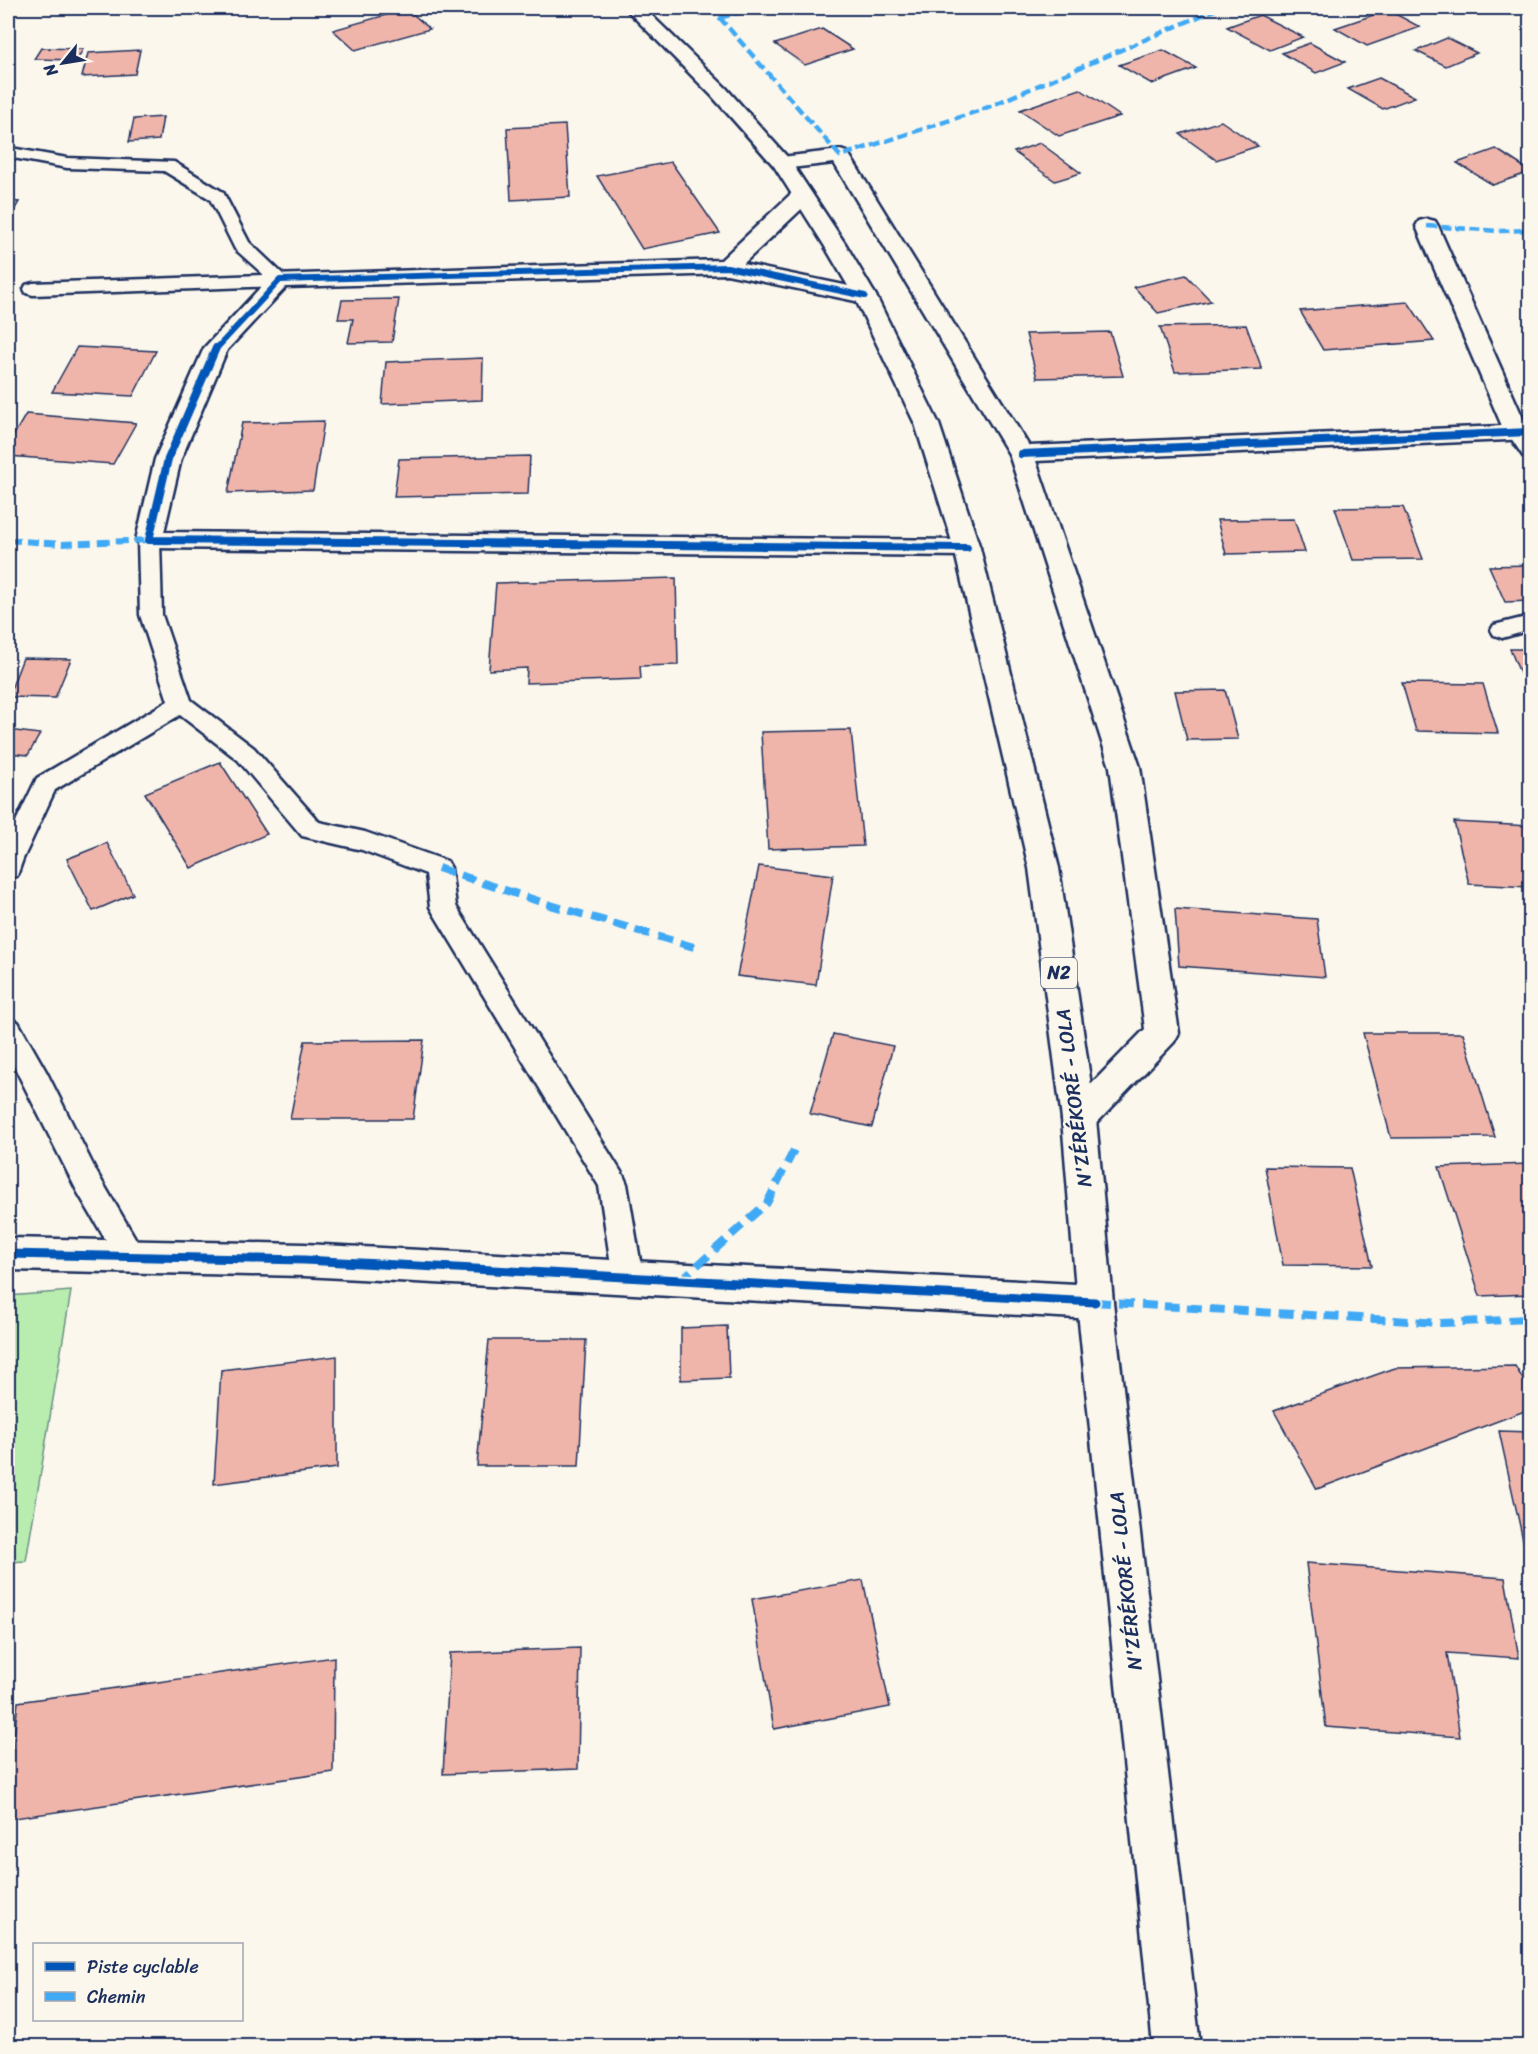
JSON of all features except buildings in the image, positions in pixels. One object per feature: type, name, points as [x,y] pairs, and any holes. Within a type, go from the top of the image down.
[{"type":"main road","name":"N'ZÉRÉKORÉ - LOLA","points":[[634,8],[719,92],[782,163],[865,296],[927,424],[967,548],[1044,868],[1079,1119],[1095,1302],[1177,2046]]},
{"type":"main road","points":[[782,163],[840,156],[1021,454],[1125,767],[1162,1033],[1079,1119]]},
{"type":"main road","points":[[727,267],[802,196]]},
{"type":"main road","points":[[1021,454],[1526,439],[1427,226]]},
{"type":"main road","points":[[865,296],[727,267],[280,280],[216,348],[168,459],[149,540],[967,548]]},
{"type":"main road","points":[[8,1254],[304,1260],[1095,1302]]},
{"type":"lane","points":[[11,153],[67,163],[168,166],[218,196],[241,245],[280,280]]},
{"type":"lane","points":[[33,289],[280,280]]},
{"type":"lane","points":[[149,540],[151,615],[181,704],[246,754],[311,830],[365,841],[438,868],[443,908],[613,1184],[628,1278]]},
{"type":"lane","points":[[1502,630],[1530,623]]},
{"type":"lane","points":[[8,869],[10,859],[46,784],[181,704]]},
{"type":"lane","points":[[8,1029],[37,1081],[87,1182],[131,1257]]},
{"type":"green space","points":[[71,1291],[26,1561],[8,1562],[8,1296]]},
{"type":"marked path","points":[[708,8],[720,18],[840,156],[981,110],[1219,8]]},
{"type":"marked path","points":[[720,18],[754,8]]},
{"type":"marked path","points":[[1427,226],[1500,231],[1530,230]]},
{"type":"marked path","points":[[8,540],[62,544],[149,540]]},
{"type":"marked path","points":[[438,868],[547,904],[694,947]]},
{"type":"marked path","points":[[680,1281],[767,1203],[796,1146]]},
{"type":"marked path","points":[[1095,1302],[1441,1323],[1530,1319]]},
{"type":"cycle path","points":[[865,296],[727,267],[280,280],[216,348],[168,459],[149,540],[967,548]]},
{"type":"cycle path","points":[[1021,454],[1530,432]]},
{"type":"cycle path","points":[[8,1254],[304,1260],[1095,1302]]}]
